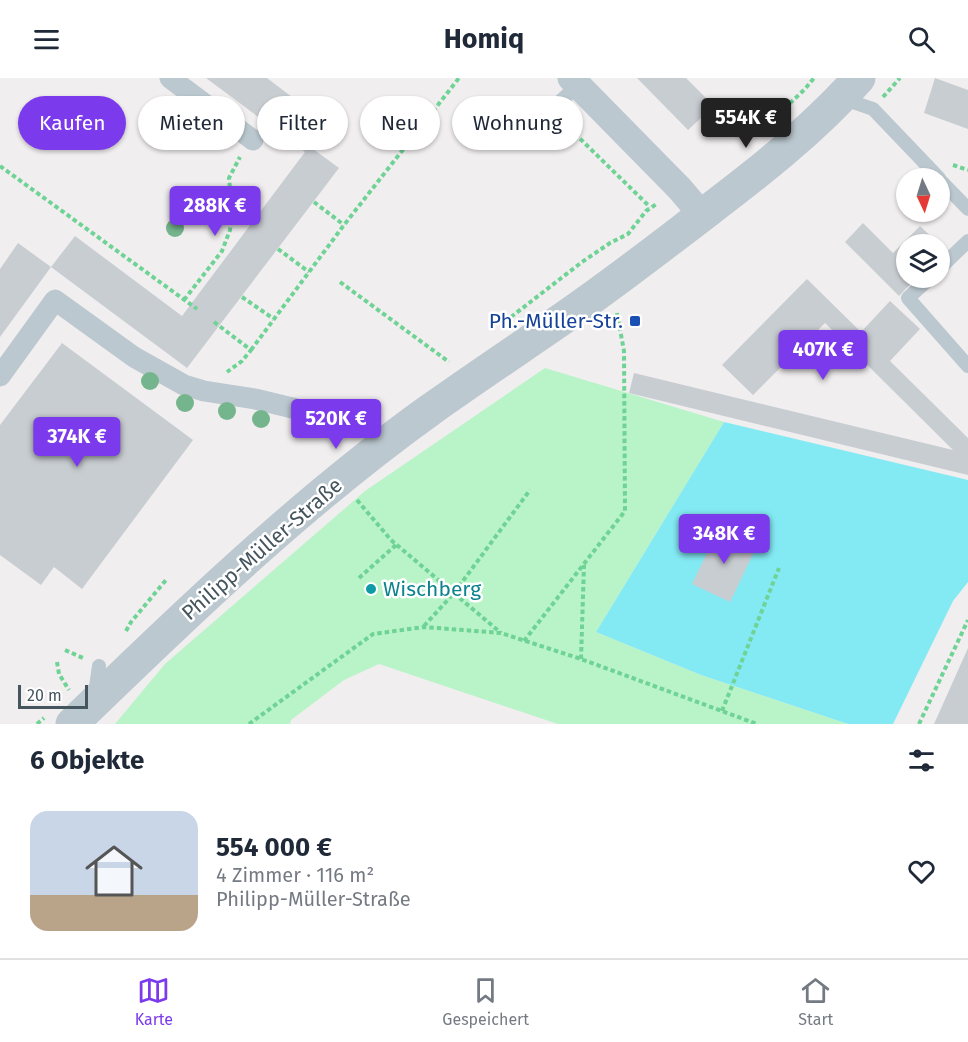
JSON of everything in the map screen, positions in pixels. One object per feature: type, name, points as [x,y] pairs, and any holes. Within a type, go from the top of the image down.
[{"type":"street","points":[[170,78],[253,141]]},
{"type":"street","points":[[574,81],[680,189],[702,215]]},
{"type":"street","name":"Philipp-Müller-Straße","points":[[79,707],[107,688],[244,563],[355,468],[429,411],[601,291],[702,215],[764,167],[850,88]]},
{"type":"street","points":[[0,376],[55,300],[134,357],[184,385],[309,412]]},
{"type":"lane","points":[[562,96],[574,81]]},
{"type":"lane","points":[[850,88],[929,168]]},
{"type":"lane","points":[[950,190],[968,209]]},
{"type":"lane","points":[[950,261],[965,251]]},
{"type":"lane","points":[[919,288],[908,298],[968,366]]},
{"type":"lane","points":[[79,707],[99,666]]},
{"type":"path","points":[[224,374],[242,361],[251,350],[344,225],[459,78]]},
{"type":"path","points":[[583,141],[650,207]]},
{"type":"path","points":[[184,300],[222,251],[230,230],[232,210],[229,178],[234,164]]},
{"type":"path","points":[[0,166],[197,309]]},
{"type":"path","points":[[314,202],[344,225]]},
{"type":"path","points":[[278,249],[309,272]]},
{"type":"path","points":[[340,282],[455,366]]},
{"type":"path","points":[[524,641],[625,511],[624,351],[617,313],[601,291]]},
{"type":"path","points":[[242,297],[274,320]]},
{"type":"path","points":[[214,322],[251,350]]},
{"type":"path","points":[[424,627],[454,593],[530,490]]},
{"type":"path","points":[[356,500],[397,544],[501,633]]},
{"type":"path","points":[[359,578],[397,544]]},
{"type":"path","points":[[581,659],[584,564]]},
{"type":"path","points":[[722,711],[779,568]]},
{"type":"path","points":[[120,640],[131,622],[166,580]]},
{"type":"path","points":[[919,724],[968,620]]},
{"type":"path","points":[[249,724],[372,634],[424,627],[501,633],[581,659],[757,724]]},
{"type":"path","points":[[57,662],[59,674],[79,707]]},
{"type":"green space","points":[[545,368],[724,422],[596,632],[701,675],[848,724],[558,724],[379,664],[344,680],[291,720],[290,724],[115,724],[165,664],[365,491]]},
{"type":"water","points":[[724,422],[968,480],[968,582],[953,601],[893,724],[848,724],[701,675],[596,632]]},
{"type":"building","points":[[206,78],[267,78],[291,96],[257,96],[257,116],[245,107],[245,96],[230,96]]},
{"type":"building","points":[[637,78],[686,78],[714,106],[688,130]]},
{"type":"building","points":[[935,78],[968,90],[968,129],[924,113]]},
{"type":"building","points":[[302,150],[314,150],[339,168],[187,368],[51,267],[75,236],[182,316],[305,152]]},
{"type":"building","points":[[863,223],[893,253],[896,250],[896,288],[907,288],[899,296],[845,242]]},
{"type":"building","points":[[920,226],[928,234],[912,234]]},
{"type":"building","points":[[18,243],[51,267],[0,337],[0,269]]},
{"type":"building","points":[[807,279],[861,332],[890,301],[920,329],[890,361],[968,438],[968,475],[629,393],[634,373],[953,450],[825,323],[753,395],[722,365]]},
{"type":"building","points":[[62,343],[193,440],[82,589],[54,567],[41,585],[0,555],[0,425]]},
{"type":"building","points":[[719,528],[757,546],[730,602],[692,584]]},
{"type":"building","points":[[968,648],[968,724],[934,724]]},
{"type":"place","name":"Ph.-Müller-Str.","points":[[635,321]]},
{"type":"place","name":"Wischberg","points":[[371,589]]}]
